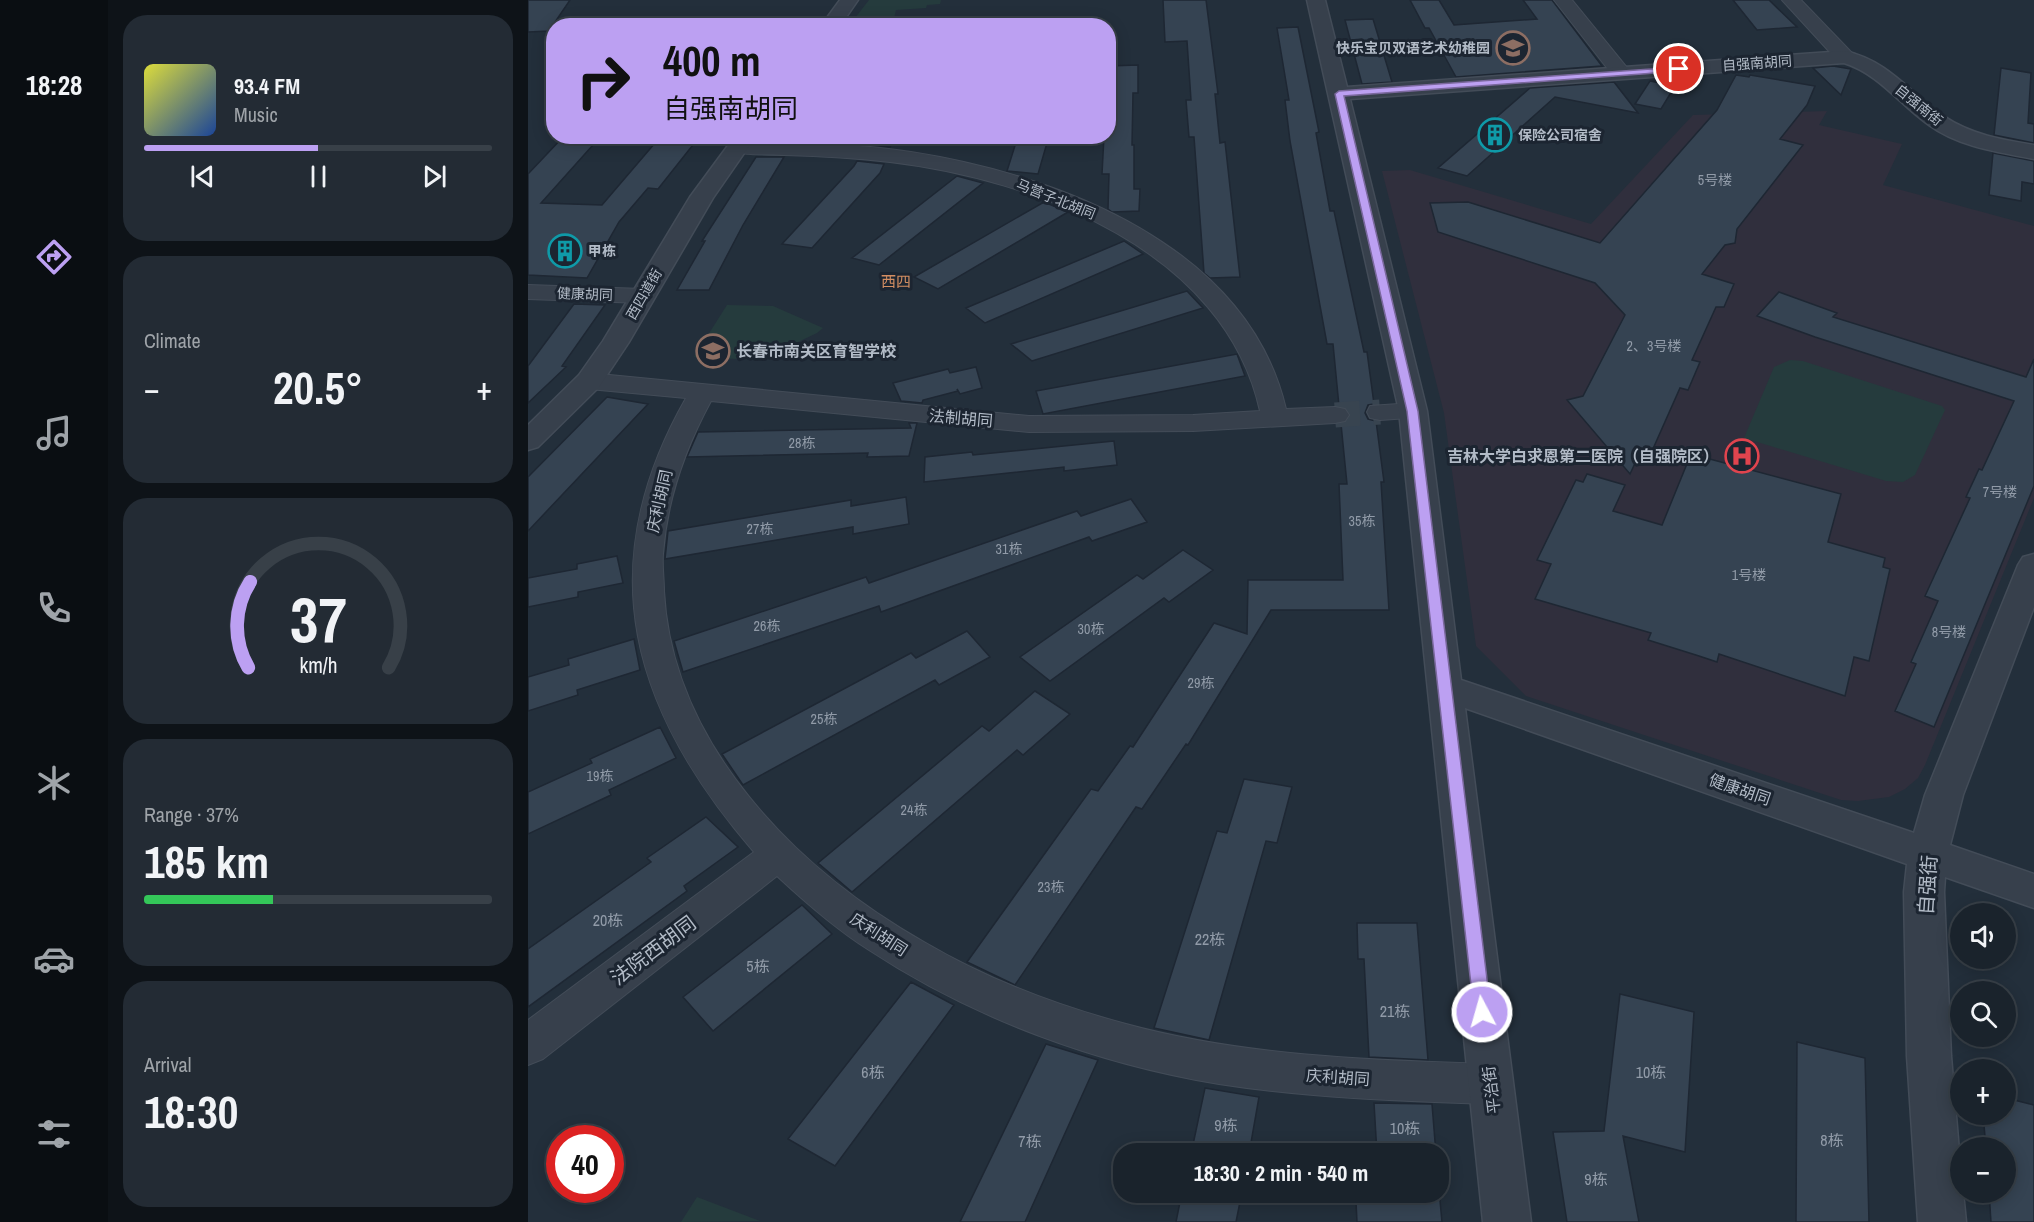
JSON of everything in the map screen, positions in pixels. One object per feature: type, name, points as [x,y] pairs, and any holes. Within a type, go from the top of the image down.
[{"type":"street","points":[[836,18],[849,0]]},
{"type":"street","name":"平治街","points":[[1316,0],[1413,411],[1507,1222]]},
{"type":"street","points":[[1563,0],[1621,74]]},
{"type":"street","points":[[1791,0],[1845,57]]},
{"type":"street","name":"自强南胡同","points":[[1339,94],[1845,57]]},
{"type":"street","name":"自强南街","points":[[1845,57],[1871,65],[1946,127],[1980,140],[2034,152]]},
{"type":"street","name":"西四道街","points":[[528,441],[589,381],[616,342],[702,197],[741,144]]},
{"type":"street","name":"马营子北胡同","points":[[764,144],[944,164],[1040,190],[1095,213],[1160,252],[1209,294],[1242,336],[1256,360],[1267,385],[1275,418]]},
{"type":"street","name":"健康胡同","points":[[528,292],[643,296]]},
{"type":"street","name":"法制胡同","points":[[589,381],[1029,424],[1112,425],[1335,415]]},
{"type":"street","name":"庆利胡同","points":[[702,393],[670,454],[659,488],[648,558],[648,596],[652,634],[662,673],[677,712],[697,752],[723,792],[777,855],[834,904],[883,939],[938,970],[997,999],[1061,1023],[1130,1045],[1275,1072],[1351,1079],[1490,1084]]},
{"type":"street","points":[[1380,412],[1413,411]]},
{"type":"street","name":"自强街","points":[[1942,1222],[1929,1056],[1924,892],[1928,854],[1944,795],[2034,566]]},
{"type":"street","name":"健康胡同","points":[[1446,688],[2034,891]]},
{"type":"street","name":"法院西胡同","points":[[528,1045],[777,855]]},
{"type":"shaded area","name":"吉林大学白求恩第二医院（自强院区）","points":[[1827,111],[1819,125],[1902,144],[1883,185],[2034,226],[2034,498],[1918,778],[1905,789],[1889,797],[1858,801],[1841,800],[1526,696],[1476,646],[1444,413],[1382,171],[1410,170],[1591,224],[1693,115]]},
{"type":"green space","points":[[869,0],[941,0],[940,4],[927,5],[926,8],[896,10],[894,18],[855,18]]},
{"type":"green space","points":[[727,305],[773,306],[823,328],[760,360],[694,357]]},
{"type":"green space","points":[[1790,360],[1803,361],[1942,406],[1945,410],[1915,475],[1903,482],[1886,481],[1744,438],[1774,367]]},
{"type":"green space","points":[[697,1197],[760,1221],[681,1222]]},
{"type":"building","points":[[528,0],[570,0],[558,18],[546,18],[546,31],[528,32]]},
{"type":"building","points":[[1163,0],[1206,0],[1218,94],[1215,94],[1220,143],[1225,142],[1240,277],[1210,278],[1204,273],[1194,137],[1189,137],[1186,100],[1191,100],[1187,41],[1165,42]]},
{"type":"building","points":[[1410,0],[1439,0],[1454,25],[1537,19],[1523,0],[1552,0],[1602,66],[1456,77],[1429,28],[1425,28]]},
{"type":"building","points":[[1733,0],[1769,0],[1797,27],[1757,30]]},
{"type":"building","points":[[1373,19],[1392,82],[1362,84],[1345,20]]},
{"type":"building","points":[[1298,27],[1319,132],[1316,133],[1330,211],[1334,211],[1364,352],[1367,352],[1374,404],[1368,405],[1365,413],[1368,419],[1376,421],[1384,482],[1381,482],[1389,610],[1271,610],[1188,745],[1186,744],[1142,809],[1136,807],[1015,985],[967,962],[1091,789],[1098,791],[1130,746],[1133,747],[1214,623],[1247,634],[1248,580],[1343,580],[1339,484],[1347,484],[1341,424],[1347,422],[1351,414],[1347,408],[1339,406],[1333,344],[1327,344],[1290,141],[1285,100],[1289,100],[1277,28]]},
{"type":"building","points":[[1138,65],[1138,93],[1133,93],[1132,145],[1134,145],[1134,189],[1140,189],[1139,211],[1112,212],[1108,209],[1109,174],[1102,174],[1104,144],[1116,144],[1116,66]]},
{"type":"building","points":[[1833,66],[1851,69],[1841,95],[1813,68]]},
{"type":"building","points":[[2001,68],[2031,73],[2028,123],[2034,124],[2034,143],[1994,135]]},
{"type":"building","points":[[1736,75],[1749,77],[1750,75],[1815,86],[1807,105],[1780,139],[1803,145],[1737,229],[1735,243],[1725,245],[1702,274],[1734,284],[1724,307],[1716,307],[1692,360],[1700,362],[1688,390],[1680,388],[1648,460],[1638,457],[1630,474],[1567,400],[1583,396],[1625,315],[1595,283],[1438,232],[1430,203],[1468,202],[1600,243],[1717,110]]},
{"type":"building","points":[[1650,81],[1675,86],[1661,109],[1635,104]]},
{"type":"building","name":"保险公司宿舍","points":[[1614,82],[1638,113],[1555,97],[1467,176],[1438,168],[1530,88]]},
{"type":"building","points":[[556,144],[594,144],[541,203],[602,205],[654,144],[694,144],[658,189],[648,188],[619,222],[587,278],[528,275],[528,174]]},
{"type":"building","points":[[864,144],[891,144],[890,147]]},
{"type":"building","points":[[1015,144],[1047,144],[1038,174],[1007,171]]},
{"type":"building","points":[[1993,153],[2034,161],[2034,184],[2022,182],[2021,201],[1989,195]]},
{"type":"building","points":[[756,157],[784,157],[743,225],[709,290],[677,290],[705,241],[702,241]]},
{"type":"building","points":[[857,161],[884,164],[880,173],[812,248],[782,244],[854,166]]},
{"type":"building","points":[[957,176],[983,183],[879,265],[852,258]]},
{"type":"building","points":[[1044,202],[1068,212],[938,289],[914,277]]},
{"type":"building","points":[[1124,241],[1143,254],[985,323],[966,308]]},
{"type":"building","points":[[1187,291],[1203,308],[1032,361],[1011,344]]},
{"type":"building","points":[[1779,292],[1837,313],[1833,317],[2026,377],[2034,359],[2034,486],[1934,727],[1895,711],[1916,664],[1911,662],[1938,601],[1925,596],[1970,498],[1966,497],[1979,469],[1982,470],[2014,401],[1757,316]]},
{"type":"building","points":[[574,304],[605,305],[562,366],[566,367],[528,403],[528,366]]},
{"type":"building","points":[[1237,354],[1245,376],[1043,414],[1036,391]]},
{"type":"building","points":[[976,367],[982,388],[960,394],[957,389],[958,391],[923,400],[922,403],[901,401],[893,383],[948,369],[950,373]]},
{"type":"building","points":[[607,397],[648,404],[528,531],[528,477]]},
{"type":"building","points":[[909,423],[917,423],[909,456],[867,457],[868,453],[687,457],[698,432],[911,428]]},
{"type":"building","points":[[1114,441],[1117,465],[1064,471],[1064,467],[924,482],[925,457],[972,452],[973,455]]},
{"type":"building","points":[[1691,454],[1841,494],[1828,542],[1885,558],[1883,567],[1890,569],[1869,661],[1854,657],[1845,696],[1719,654],[1717,662],[1648,640],[1651,633],[1535,599],[1551,564],[1537,560],[1576,480],[1583,482],[1587,474],[1625,485],[1613,511],[1662,525]]},
{"type":"building","points":[[906,497],[909,524],[853,534],[853,527],[665,559],[668,531],[851,500],[851,506]]},
{"type":"building","points":[[1131,499],[1147,522],[1092,541],[1089,537],[881,612],[879,606],[683,672],[674,641],[866,577],[869,583],[1077,511],[1081,516]]},
{"type":"building","points":[[1183,550],[1213,570],[1169,602],[1164,598],[1050,681],[1020,657],[1137,575],[1143,579]]},
{"type":"building","points":[[617,556],[623,583],[578,592],[578,597],[528,607],[528,578],[577,569],[577,564]]},
{"type":"building","points":[[967,631],[990,657],[939,685],[935,680],[743,785],[722,754],[911,653],[916,658]]},
{"type":"building","points":[[634,639],[640,670],[577,690],[578,695],[528,711],[528,677],[569,665],[568,659]]},
{"type":"building","points":[[1035,691],[1070,714],[1023,755],[1017,750],[852,892],[818,863],[982,726],[989,731]]},
{"type":"building","points":[[660,727],[676,758],[609,790],[611,795],[528,834],[528,792],[592,763],[590,759]]},
{"type":"building","points":[[1244,779],[1292,787],[1277,843],[1266,841],[1209,1040],[1154,1028],[1217,831],[1227,833]]},
{"type":"building","points":[[706,817],[738,847],[684,886],[687,891],[528,1007],[528,949],[651,862],[647,858]]},
{"type":"building","points":[[802,905],[832,934],[713,1031],[683,997]]},
{"type":"building","points":[[1357,923],[1417,923],[1428,1060],[1369,1057],[1364,959],[1358,959]]},
{"type":"building","points":[[911,982],[954,1005],[835,1166],[788,1139]]},
{"type":"building","points":[[1620,994],[1694,1012],[1685,1152],[1623,1136],[1639,1222],[1567,1222],[1553,1132],[1604,1131]]},
{"type":"building","points":[[1797,1042],[1865,1058],[1869,1222],[1796,1222]]},
{"type":"building","points":[[1046,1044],[1098,1060],[1025,1222],[960,1222]]},
{"type":"building","points":[[1205,1088],[1259,1097],[1251,1143],[1193,1143]]},
{"type":"building","points":[[2016,1100],[2034,1105],[2034,1222],[1991,1222],[1990,1203],[2016,1203],[2016,1137],[1985,1137],[1984,1125],[2016,1125]]},
{"type":"building","points":[[1374,1103],[1432,1104],[1435,1143],[1376,1143]]},
{"type":"building","points":[[1180,1203],[1240,1203],[1236,1222],[1176,1222]]},
{"type":"building","points":[[1356,1203],[1440,1203],[1442,1222],[1357,1222]]},
{"type":"tunnel","points":[[1335,415],[1380,412]]},
{"type":"place","name":"快乐宝贝双语艺术幼稚园","points":[[1513,48]]},
{"type":"place","name":"保险公司宿舍","points":[[1495,135]]},
{"type":"place","name":"甲栋","points":[[565,251]]},
{"type":"place","name":"长春市南关区育智学校","points":[[713,351]]},
{"type":"place","name":"吉林大学白求恩第二医院（自强院区）","points":[[1742,456]]},
{"type":"district","name":"西四","points":[[896,281]]},
{"type":"route","points":[[1482,1012],[1413,411],[1339,94],[1679,69]]}]
